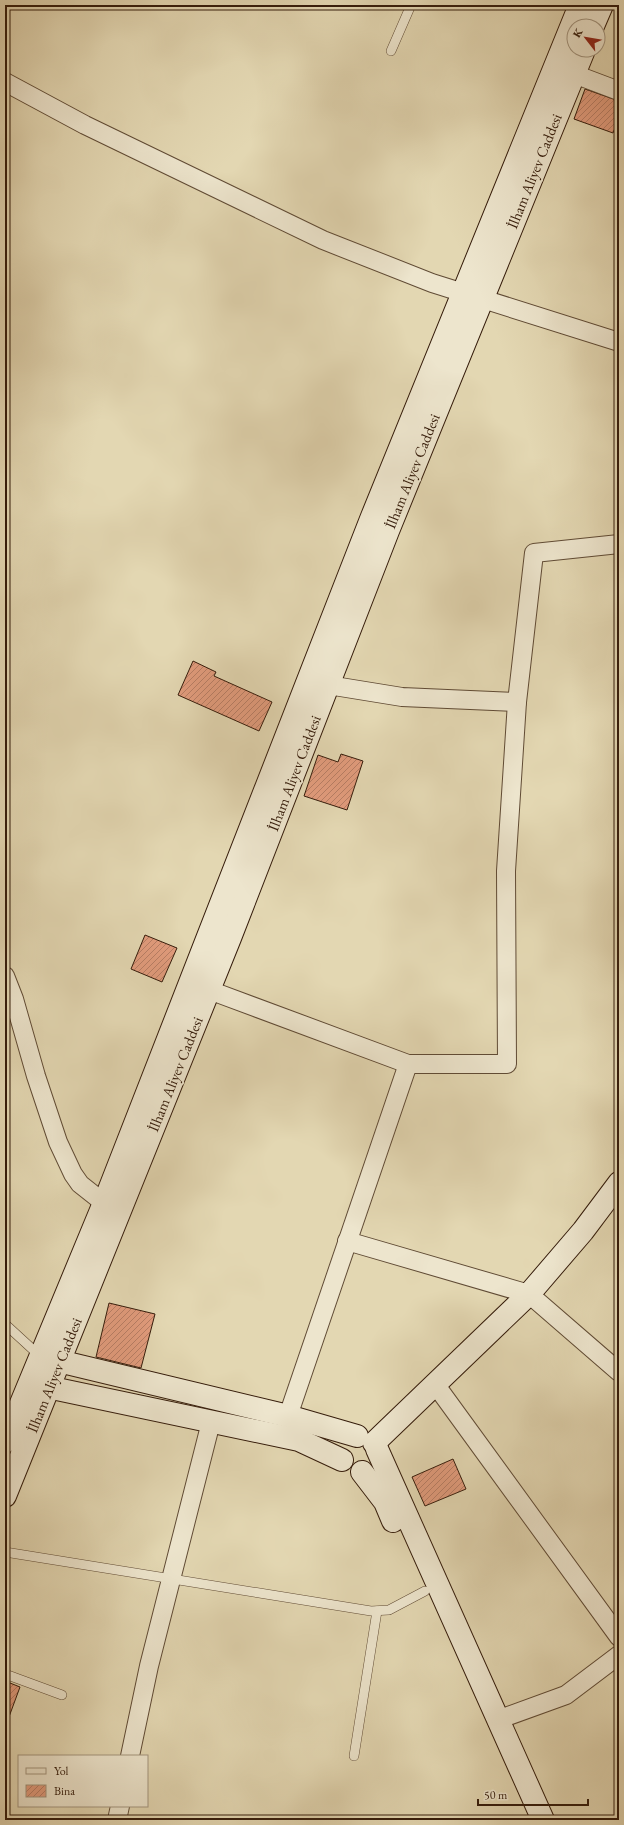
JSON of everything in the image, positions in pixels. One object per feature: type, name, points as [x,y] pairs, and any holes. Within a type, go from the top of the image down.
[{"type":"main road","name":"İlham Aliyev Caddesi","points":[[5,1496],[39,1385],[209,990],[391,524],[580,5]]},
{"type":"main road","points":[[596,18],[602,5]]},
{"type":"main road","name":"İlham Aliyev Caddesi","points":[[50,1359],[104,1203],[371,519],[581,58]]},
{"type":"main road","points":[[369,1442],[436,1384],[528,1294],[583,1231],[619,1183]]},
{"type":"main road","points":[[50,1359],[288,1416],[369,1442],[543,1820]]},
{"type":"main road","name":"İlham Aliyev Caddesi","points":[[5,1442],[39,1385]]},
{"type":"main road","points":[[39,1385],[299,1440],[342,1460]]},
{"type":"main road","points":[[352,1437],[369,1442],[376,1461],[368,1470],[362,1472],[351,1470],[346,1467],[342,1460],[341,1450],[344,1444],[352,1437]]},
{"type":"main road","points":[[362,1472],[385,1502],[529,1820]]},
{"type":"street","points":[[574,74],[619,91]]},
{"type":"street","points":[[5,82],[85,125],[310,235],[388,267],[473,296],[619,342]]},
{"type":"street","points":[[209,990],[408,1064],[507,1064],[506,871],[517,702],[534,553],[619,544]]},
{"type":"street","points":[[328,685],[402,696],[517,702]]},
{"type":"street","points":[[5,976],[14,1000],[36,1076],[58,1142],[73,1174],[80,1184],[104,1203]]},
{"type":"street","points":[[288,1416],[408,1064]]},
{"type":"street","points":[[348,1241],[528,1294],[619,1372]]},
{"type":"street","points":[[436,1384],[619,1637]]},
{"type":"street","points":[[130,1755],[149,1666],[211,1422]]},
{"type":"street","points":[[497,1720],[566,1695],[619,1655]]},
{"type":"street","points":[[117,1820],[120,1807]]},
{"type":"lane","points":[[391,51],[410,5]]},
{"type":"lane","points":[[5,1324],[50,1359]]},
{"type":"lane","points":[[5,1552],[377,1612],[389,1610],[425,1591]]},
{"type":"lane","points":[[354,1756],[377,1612]]},
{"type":"lane","points":[[5,1674],[62,1695]]},
{"type":"building","points":[[585,89],[619,101],[619,118],[613,133],[574,119]]},
{"type":"building","points":[[193,661],[216,672],[214,676],[272,702],[259,731],[178,695]]},
{"type":"building","points":[[341,754],[363,761],[347,810],[304,796],[318,755],[338,762]]},
{"type":"building","points":[[145,935],[177,948],[162,982],[131,969]]},
{"type":"building","points":[[109,1303],[155,1314],[141,1368],[96,1357]]},
{"type":"building","points":[[453,1459],[466,1489],[425,1506],[412,1477]]},
{"type":"building","points":[[5,1681],[20,1687],[6,1725],[5,1725]]}]
